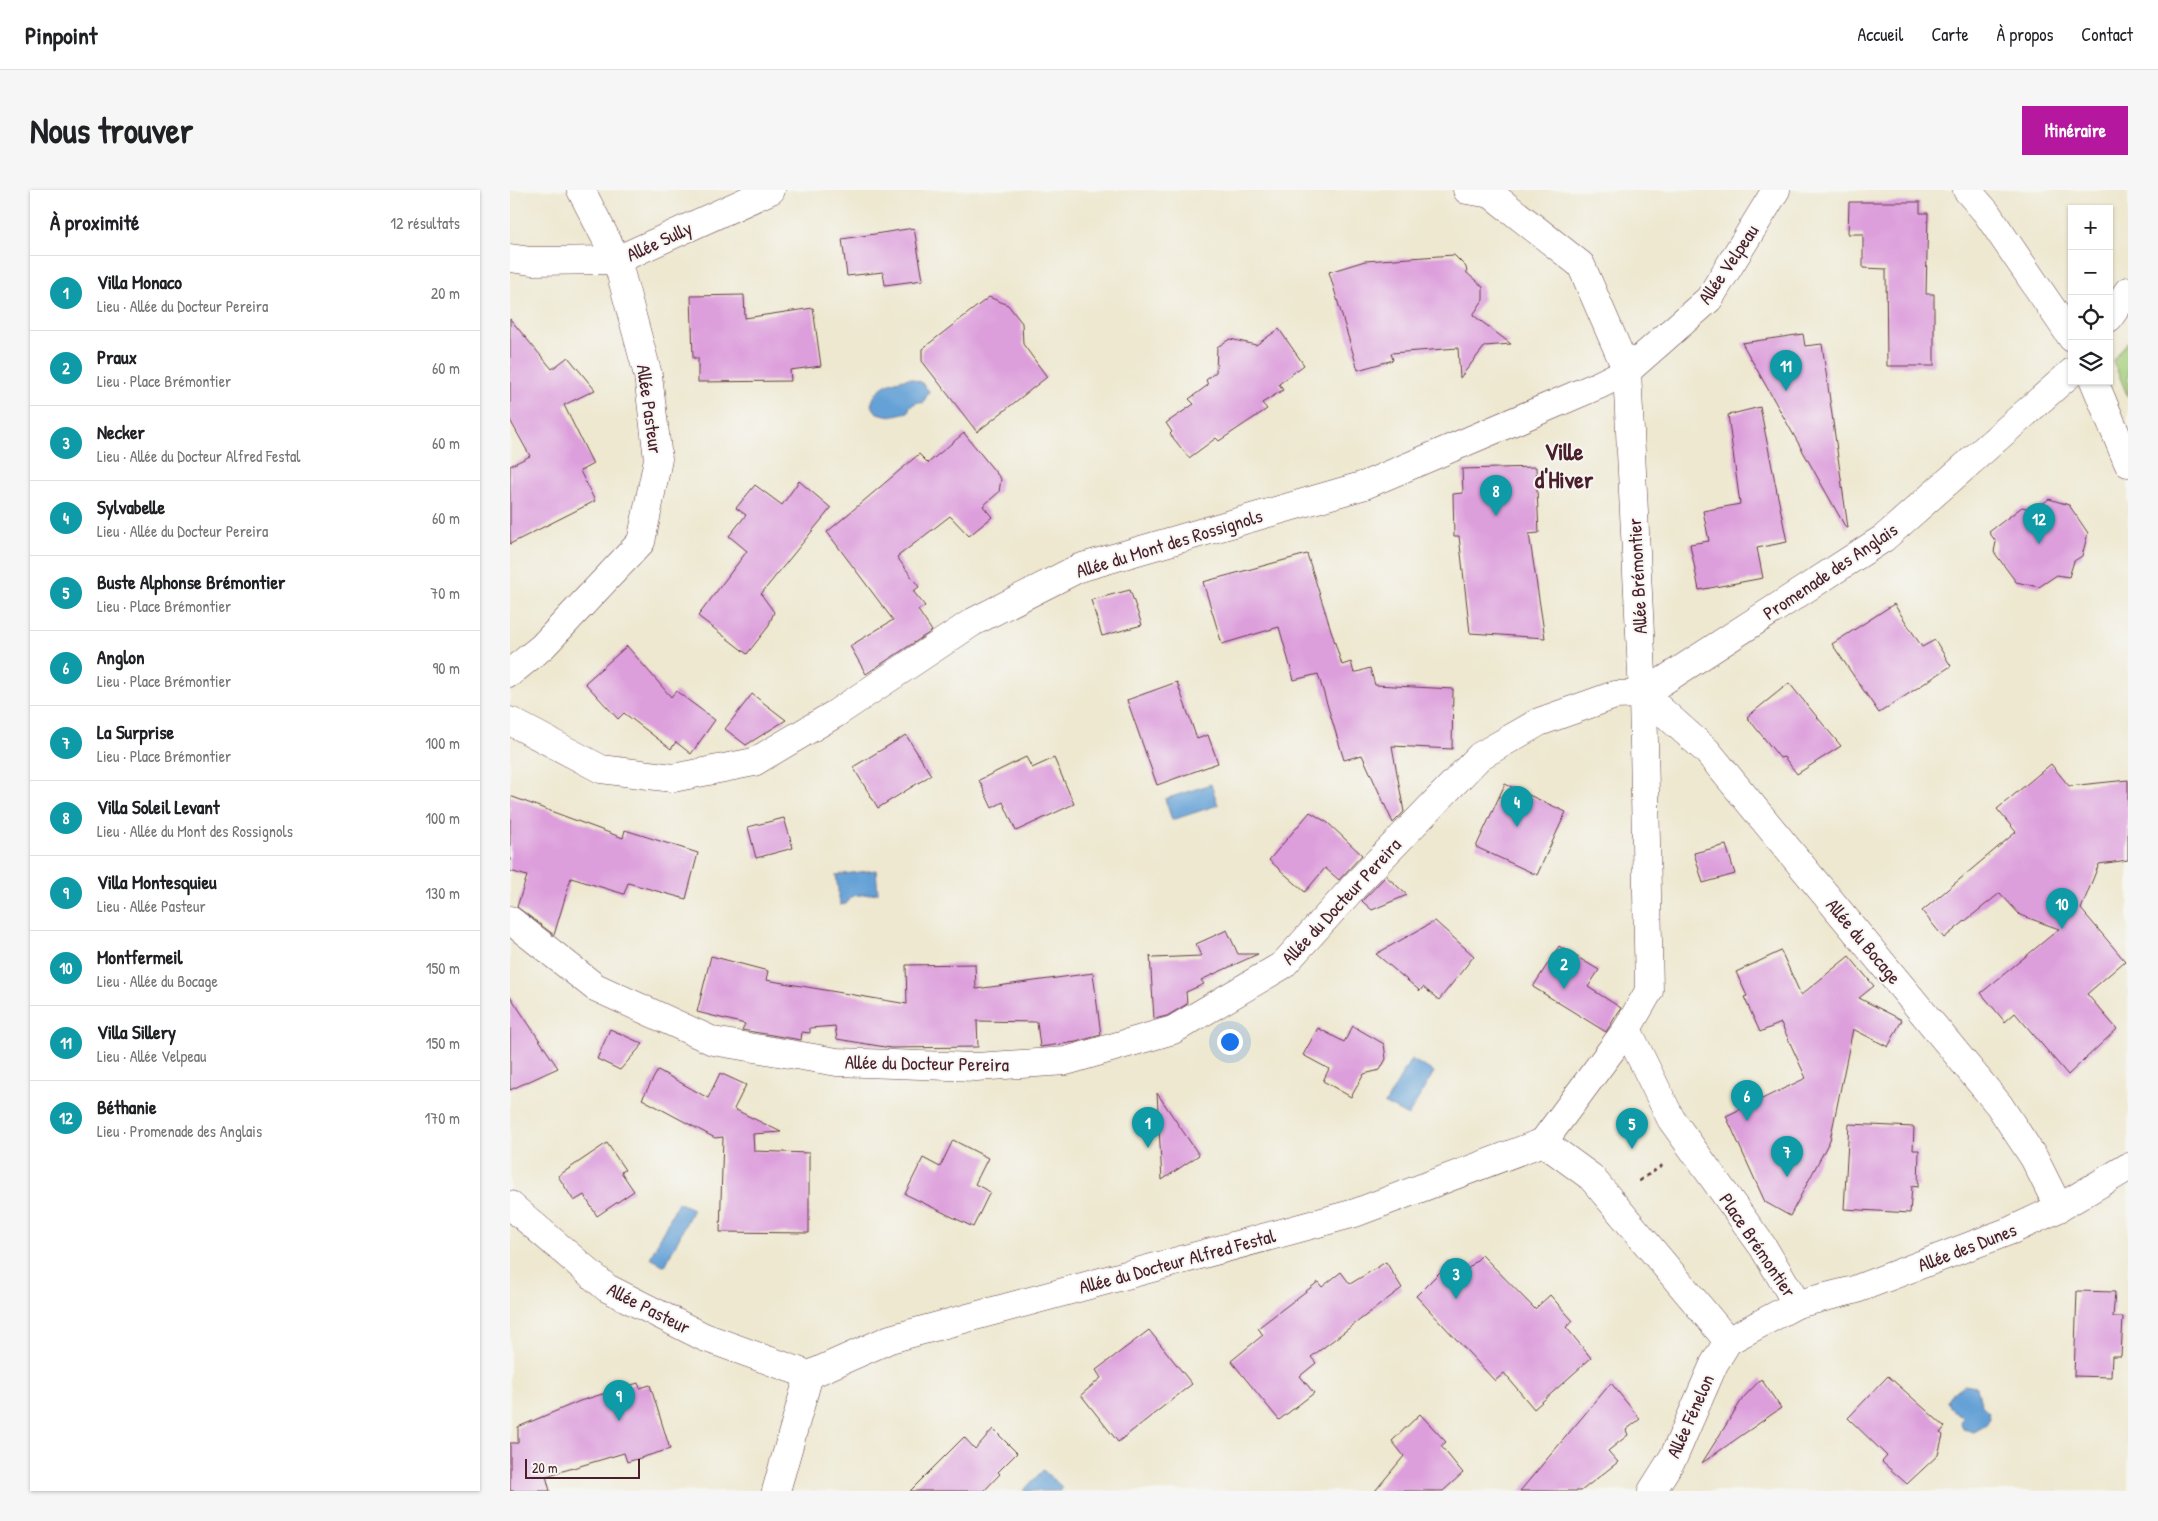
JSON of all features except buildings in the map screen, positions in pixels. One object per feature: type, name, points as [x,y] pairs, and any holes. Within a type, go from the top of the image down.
[{"type":"street","name":"Allée Pasteur","points":[[510,673],[542,647],[641,542],[658,459],[648,375],[617,260],[581,190]]},
{"type":"street","name":"Allée Sully","points":[[510,258],[532,261],[617,260],[771,190]]},
{"type":"street","name":"Allée Brémontier","points":[[1467,190],[1491,194],[1581,265],[1627,371],[1643,694],[1649,991],[1627,1030]]},
{"type":"street","name":"Allée Velpeau","points":[[1627,371],[1709,300],[1776,190]]},
{"type":"street","points":[[1967,190],[1986,212],[2068,332]]},
{"type":"street","points":[[2113,312],[2128,291]]},
{"type":"street","name":"Allée du Mont des Rossignols","points":[[510,721],[602,768],[673,778],[754,762],[835,714],[973,622],[1078,568],[1365,484],[1627,371]]},
{"type":"street","name":"Promenade des Anglais","points":[[1643,694],[1884,538],[2068,376]]},
{"type":"street","points":[[2096,385],[2128,463]]},
{"type":"street","name":"Allée du Docteur Pereira","points":[[510,920],[595,987],[713,1041],[837,1062],[976,1067],[1066,1061],[1174,1030],[1283,965],[1359,881],[1480,756],[1539,722],[1615,695],[1643,694]]},
{"type":"street","name":"Allée du Bocage","points":[[1643,694],[1707,751],[1999,1105],[2034,1158],[2059,1208]]},
{"type":"street","points":[[1627,1030],[1543,1142],[1591,1177],[1728,1341]]},
{"type":"street","name":"Place Brémontier","points":[[1627,1030],[1671,1119],[1763,1247],[1797,1304],[1728,1341]]},
{"type":"street","name":"Allée du Docteur Alfred Festal","points":[[809,1375],[890,1339],[1355,1214],[1543,1142]]},
{"type":"street","name":"Allée des Dunes","points":[[1797,1304],[1854,1290],[2012,1230],[2059,1208],[2128,1167]]},
{"type":"street","name":"Allée Pasteur","points":[[510,1205],[607,1288],[704,1336],[809,1375]]},
{"type":"street","name":"Allée Fénelon","points":[[1652,1491],[1674,1456],[1714,1364],[1728,1341]]},
{"type":"street","points":[[776,1491],[809,1375]]},
{"type":"path","points":[[1607,1197],[1638,1182],[1674,1157],[1688,1143]]},
{"type":"green space","points":[[2128,341],[2128,397],[2113,361]]},
{"type":"water","points":[[910,378],[921,382],[929,391],[923,403],[918,402],[910,406],[908,412],[890,416],[877,413],[871,405],[873,398],[881,388]]},
{"type":"water","points":[[1211,784],[1218,805],[1172,820],[1165,799]]},
{"type":"water","points":[[876,870],[878,893],[852,896],[846,904],[840,905],[836,875]]},
{"type":"water","points":[[1411,1059],[1434,1072],[1408,1116],[1385,1104]]},
{"type":"water","points":[[678,1202],[693,1209],[665,1266],[650,1258]]},
{"type":"water","points":[[1964,1385],[1977,1387],[1981,1404],[1989,1412],[1990,1418],[1985,1426],[1974,1432],[1963,1429],[1961,1423],[1963,1417],[1951,1409],[1947,1401],[1951,1394]]},
{"type":"water","points":[[1043,1470],[1063,1488],[1060,1491],[1023,1491]]},
{"type":"place","name":"Villa Sillery","points":[[1786,391]]},
{"type":"place","name":"Villa Soleil Levant","points":[[1496,516]]},
{"type":"place","name":"Béthanie","points":[[2039,544]]},
{"type":"place","name":"Sylvabelle","points":[[1517,827]]},
{"type":"place","name":"Montfermeil","points":[[2062,929]]},
{"type":"place","name":"Praux","points":[[1564,989]]},
{"type":"place","name":"Anglon","points":[[1747,1121]]},
{"type":"place","name":"Villa Monaco","points":[[1148,1148]]},
{"type":"place","name":"Buste Alphonse Brémontier","points":[[1632,1149]]},
{"type":"place","name":"La Surprise","points":[[1787,1177]]},
{"type":"place","name":"Necker","points":[[1456,1299]]},
{"type":"place","name":"Villa Montesquieu","points":[[619,1421]]},
{"type":"district","name":"Ville d'Hiver","points":[[1564,466]]}]
